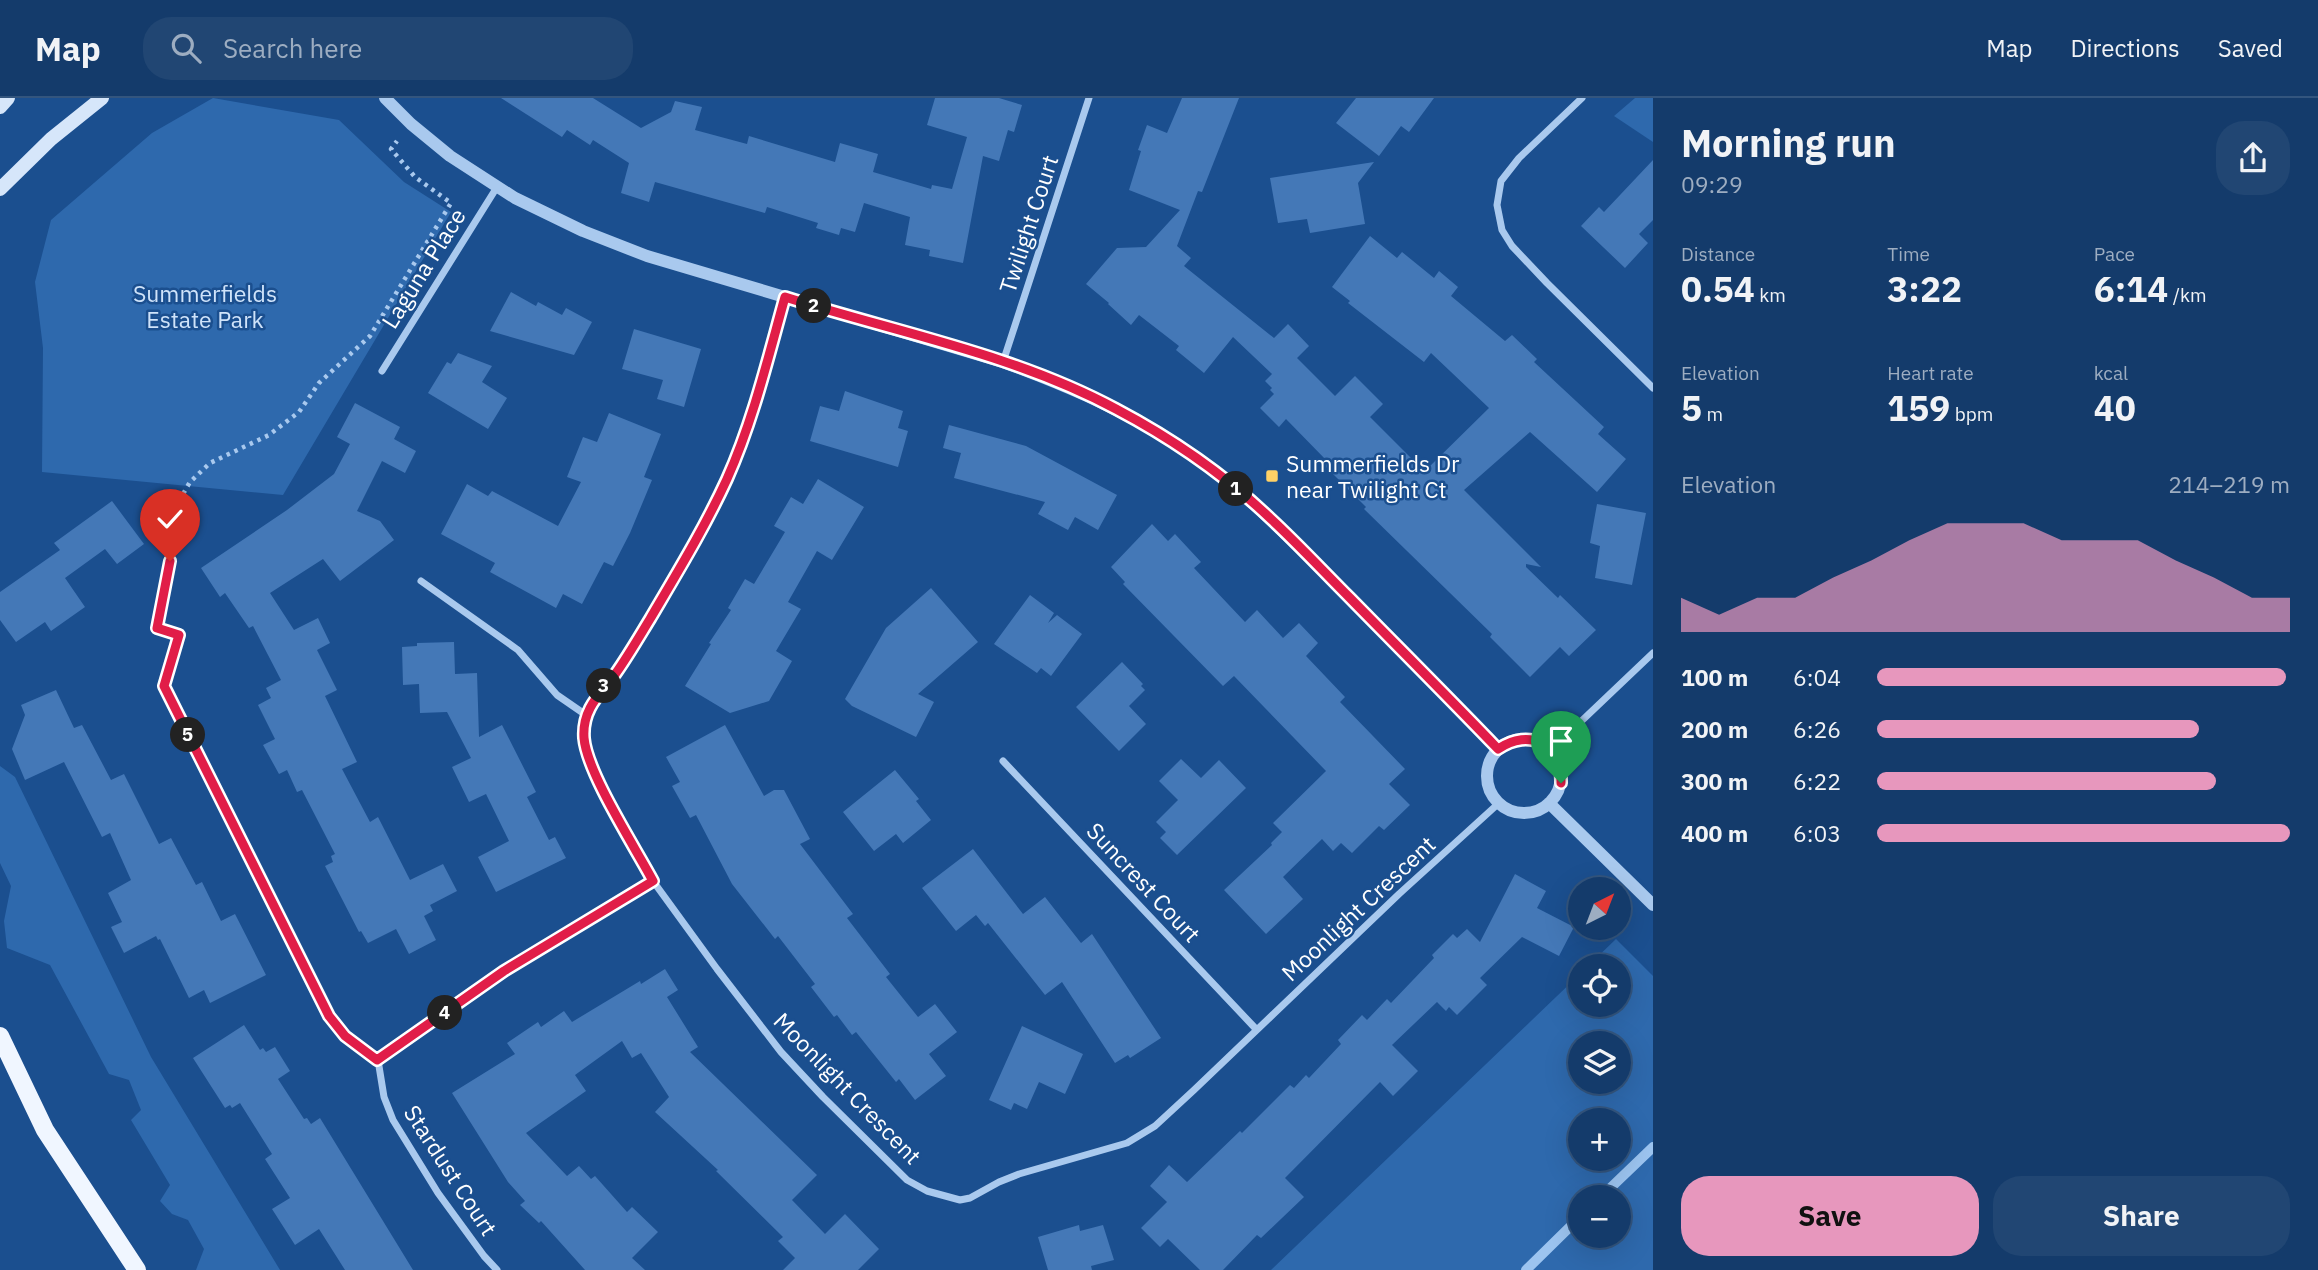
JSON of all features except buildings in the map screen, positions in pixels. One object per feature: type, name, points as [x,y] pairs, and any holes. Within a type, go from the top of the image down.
[{"type":"main road","points":[[0,107],[8,98]]},
{"type":"main road","points":[[0,189],[51,139],[102,98]]},
{"type":"main road","points":[[0,1036],[45,1130],[137,1270]]},
{"type":"street","points":[[375,98],[388,102],[450,156],[515,198],[549,215],[622,246],[856,320],[926,338],[1059,382],[1114,408],[1168,439],[1269,517],[1498,749]]},
{"type":"street","name":"Twilight Court","points":[[1003,362],[1089,98]]},
{"type":"street","points":[[1582,98],[1519,158],[1501,181],[1497,205],[1502,230],[1512,246],[1653,388]]},
{"type":"street","name":"Laguna Place","points":[[382,370],[497,187]]},
{"type":"street","points":[[421,581],[519,650],[557,695],[586,715],[592,702],[634,644],[681,566],[727,479],[759,392],[785,297]]},
{"type":"street","points":[[1551,750],[1653,653]]},
{"type":"street","points":[[164,686],[329,1016],[345,1036],[377,1060],[504,971],[653,881]]},
{"type":"street","name":"Moonlight Crescent","points":[[586,715],[584,739],[589,757],[605,794],[653,881],[781,1052],[907,1180],[927,1191],[960,1200],[970,1198],[1019,1174],[1127,1143],[1154,1126],[1499,803]]},
{"type":"street","points":[[1519,738],[1542,743],[1551,750],[1561,772],[1561,783],[1557,794],[1541,810],[1519,813],[1499,803],[1492,794],[1487,782],[1487,770],[1498,749],[1519,738]]},
{"type":"street","name":"Suncrest Court","points":[[1003,761],[1256,1029]]},
{"type":"street","points":[[1549,803],[1653,905]]},
{"type":"street","name":"Stardust Court","points":[[377,1060],[384,1097],[393,1120],[438,1193],[484,1256],[498,1270]]},
{"type":"path","points":[[164,686],[179,635],[157,628],[183,494],[190,482],[210,463],[269,435],[299,412],[318,383],[370,336],[451,203],[415,177],[391,149],[411,124]]},
{"type":"green space","name":"Summerfields Estate Park","points":[[213,98],[339,120],[404,182],[451,212],[283,495],[42,472],[43,348],[35,282],[51,220],[152,133]]},
{"type":"green space","points":[[1635,98],[1653,98],[1653,142],[1614,116]]},
{"type":"green space","points":[[0,766],[15,777],[151,1057],[280,1270],[196,1270],[204,1249],[188,1220],[172,1214],[160,1201],[170,1185],[131,1120],[141,1110],[129,1080],[109,1074],[50,965],[7,948],[4,921],[11,886],[0,863]]},
{"type":"green space","points":[[1615,940],[1631,954],[1600,954]]},
{"type":"green space","points":[[1631,954],[1653,976],[1653,1270],[1271,1270],[1568,985],[1568,1017],[1631,1017]]},
{"type":"waterway","points":[[1613,1185],[1653,1147]]},
{"type":"waterway","points":[[1526,1270],[1568,1229]]},
{"type":"place","name":"Summerfields Dr near Twilight Ct","points":[[1272,476]]},
{"type":"route","points":[[170,561],[157,628],[179,635],[164,686],[329,1016],[345,1036],[377,1060],[504,971],[653,881],[605,794],[589,757],[584,739],[586,715],[592,702],[634,644],[681,566],[727,479],[759,392],[785,297],[856,320],[926,338],[1059,382],[1114,408],[1168,439],[1269,517],[1498,749],[1519,738],[1542,743],[1551,750],[1558,760],[1561,783]]}]
